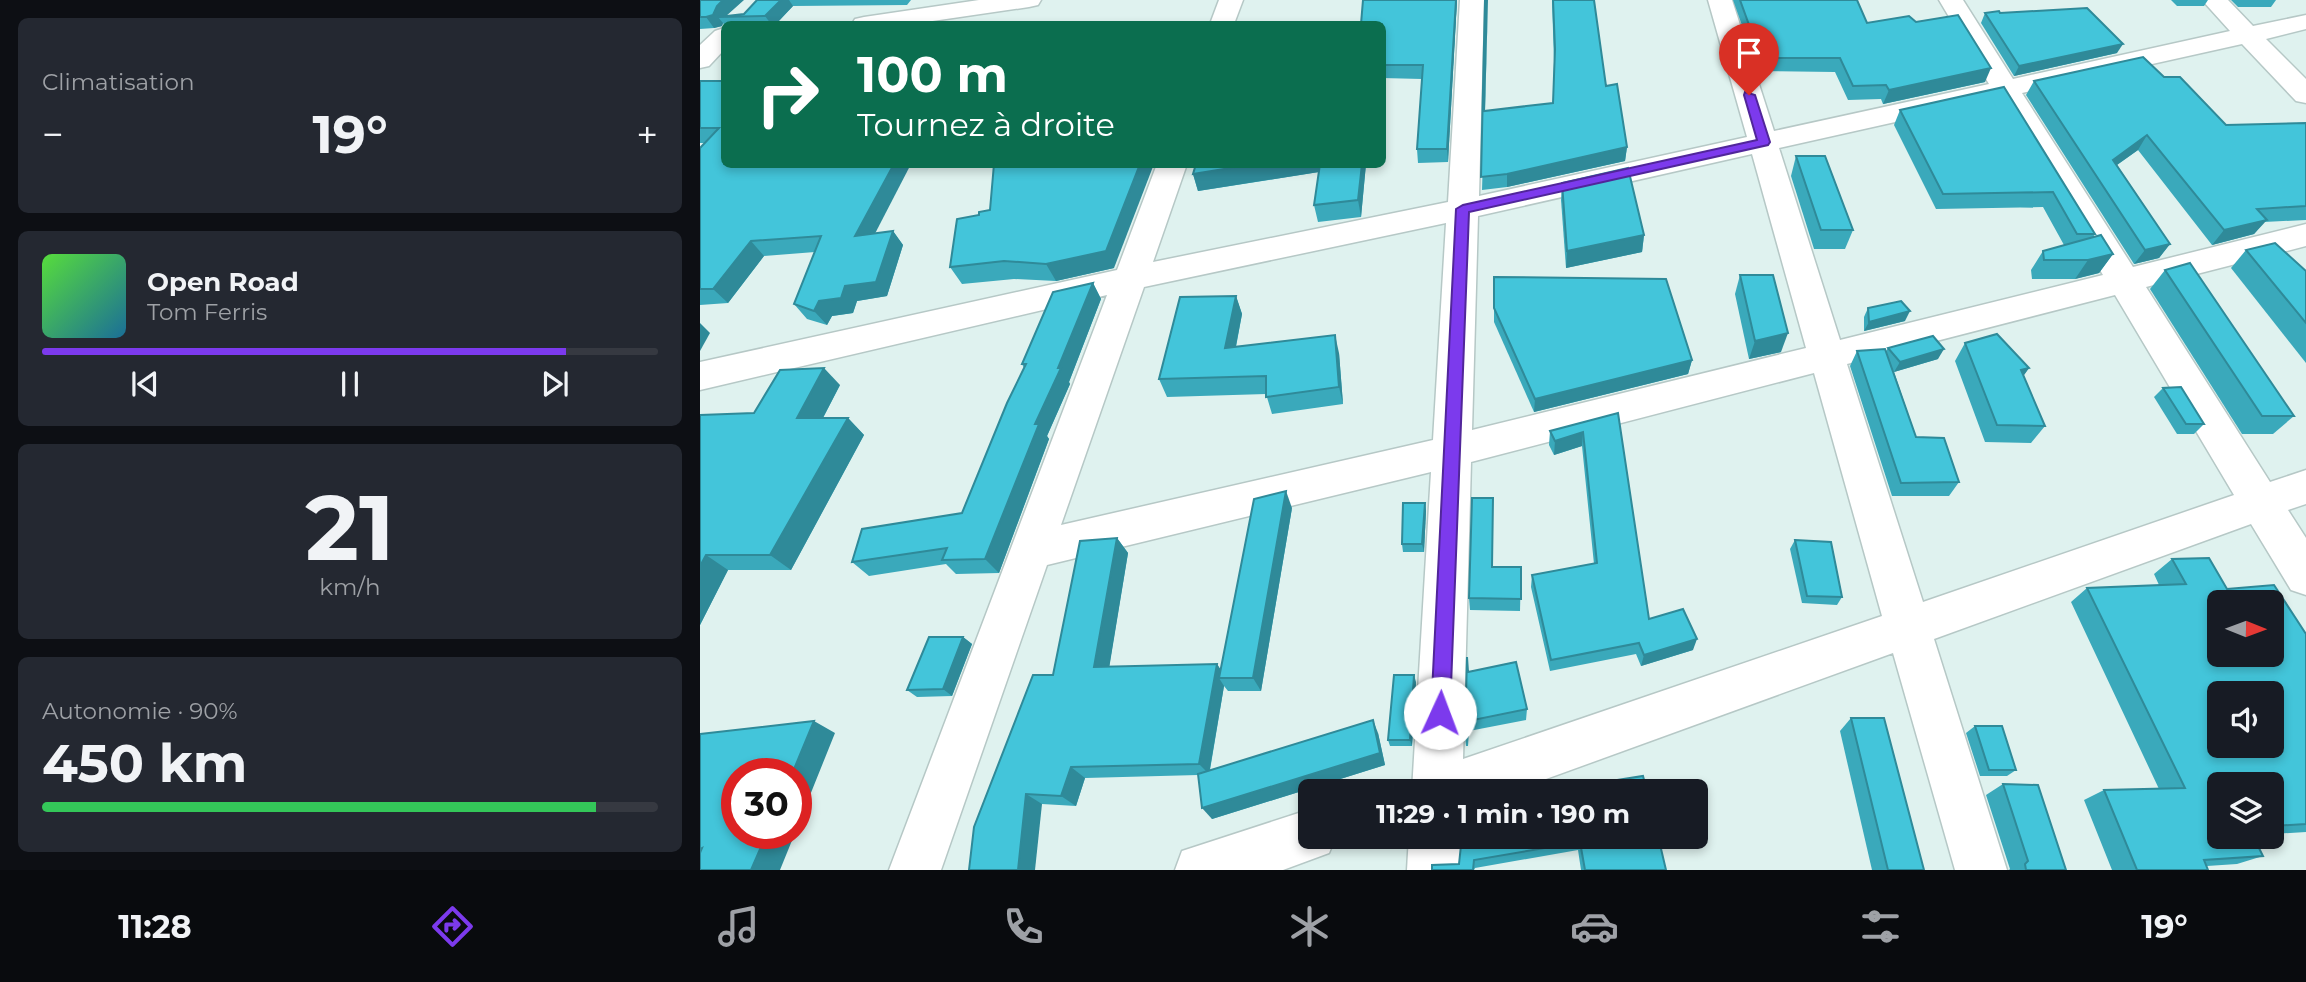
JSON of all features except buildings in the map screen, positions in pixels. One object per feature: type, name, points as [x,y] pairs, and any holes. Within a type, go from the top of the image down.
[{"type":"street","points":[[885,21],[1029,0]]},
{"type":"street","points":[[1223,21],[1231,0]]},
{"type":"street","points":[[1438,779],[1472,0]]},
{"type":"street","points":[[1720,0],[1981,870]]},
{"type":"street","points":[[1951,0],[2306,576]]},
{"type":"street","points":[[2214,0],[2306,95]]},
{"type":"street","points":[[700,376],[1132,278],[1463,209],[2306,22]]},
{"type":"street","points":[[915,870],[1171,168]]},
{"type":"street","points":[[1032,550],[1452,451],[2306,235]]},
{"type":"street","points":[[1478,779],[2306,487]]},
{"type":"street","points":[[1201,870],[1298,839]]},
{"type":"street","points":[[1433,870],[1434,849]]},
{"type":"route","points":[[1440,713],[1463,209],[1764,142],[1749,95]]}]
